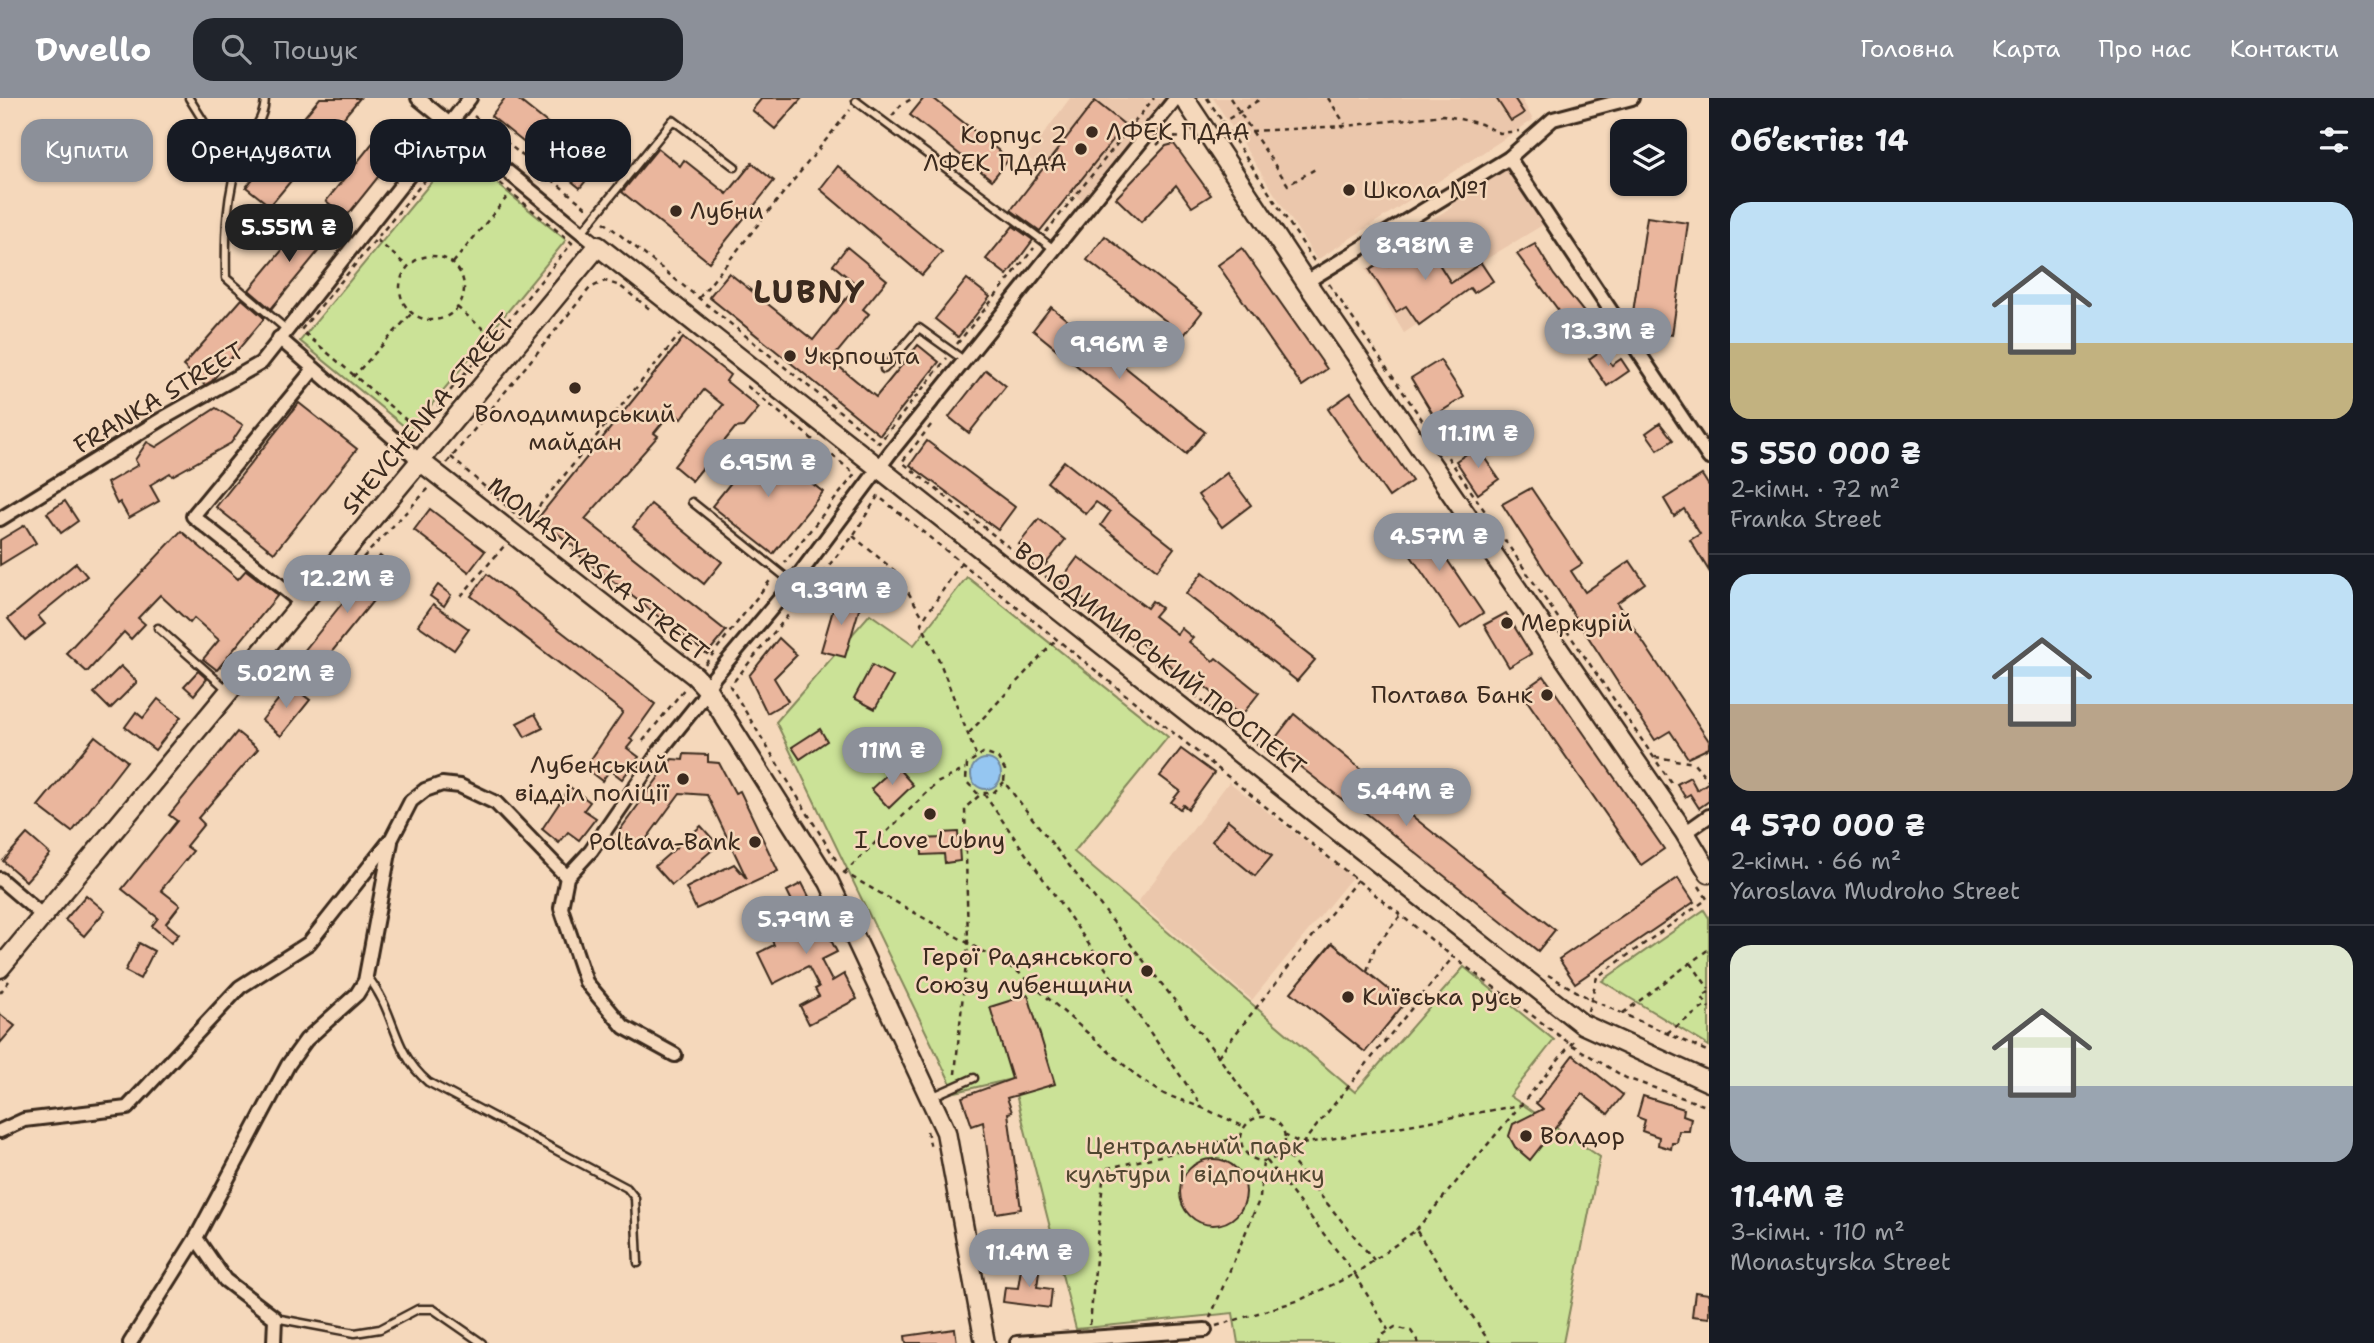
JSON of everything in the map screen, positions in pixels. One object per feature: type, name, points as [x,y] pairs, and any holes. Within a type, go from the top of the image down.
[{"type":"main road","points":[[1184,98],[1314,277],[1709,873]]},
{"type":"main road","name":"SHEVCHENKA STREET","points":[[0,968],[598,246]]},
{"type":"main road","name":"ВОЛОДИМИРСЬКИЙ ПРОСПЕКТ","points":[[598,246],[1582,1024],[1709,1082]]},
{"type":"main road","name":"MONASTYRSKA STREET","points":[[420,461],[695,676],[836,878],[946,1132],[953,1158],[985,1343]]},
{"type":"street","points":[[418,98],[442,119]]},
{"type":"street","name":"FRANKA STREET","points":[[451,119],[470,98]]},
{"type":"street","points":[[675,1055],[624,1027],[607,1012],[586,982],[561,908],[567,877],[591,852],[659,752],[793,583],[878,468],[1176,98]]},
{"type":"street","points":[[1314,277],[1509,158],[1553,119],[1632,98]]},
{"type":"street","points":[[1509,158],[1709,458]]},
{"type":"street","points":[[511,176],[598,246]]},
{"type":"street","name":"FRANKA STREET","points":[[0,519],[162,419],[261,363],[401,182]]},
{"type":"street","points":[[282,334],[314,369],[420,461]]},
{"type":"street","points":[[303,604],[193,516],[314,369]]},
{"type":"street","points":[[0,1131],[24,1120],[127,1108],[240,987],[309,943],[392,838],[406,809],[418,795],[442,784],[460,786],[496,803],[567,877]]},
{"type":"street","points":[[1685,833],[1709,817]]},
{"type":"street","points":[[130,1343],[196,1238],[288,1065],[306,1040],[358,994],[366,975],[392,838]]},
{"type":"street","points":[[0,879],[43,916]]},
{"type":"street","points":[[196,1238],[225,1280],[275,1318],[274,1343]]},
{"type":"street","points":[[1017,1343],[1089,1336],[1205,1331]]},
{"type":"lane","points":[[189,98],[202,119]]},
{"type":"lane","points":[[262,119],[265,114],[265,98]]},
{"type":"lane","points":[[856,101],[1054,249]]},
{"type":"lane","points":[[580,234],[673,120],[735,167]]},
{"type":"lane","points":[[234,182],[225,226],[226,278],[282,334]]},
{"type":"lane","points":[[884,369],[919,328],[965,360]]},
{"type":"lane","points":[[692,502],[793,583]]},
{"type":"lane","points":[[158,628],[230,693]]},
{"type":"lane","points":[[366,975],[382,996],[405,1060],[428,1082],[627,1188],[635,1198],[638,1263]]},
{"type":"lane","points":[[930,1098],[974,1078]]},
{"type":"lane","points":[[275,1318],[355,1333],[380,1329],[418,1309],[433,1308],[482,1343]]},
{"type":"path","points":[[888,124],[901,105],[913,98]]},
{"type":"path","points":[[473,115],[879,443],[1154,98]]},
{"type":"path","points":[[1207,98],[1314,277],[1676,790]]},
{"type":"path","points":[[1230,98],[1288,185],[1317,168]]},
{"type":"path","points":[[1223,122],[1262,98]]},
{"type":"path","points":[[1328,98],[1346,126]]},
{"type":"path","points":[[699,298],[856,101]]},
{"type":"path","points":[[1251,131],[1346,126],[1443,115],[1481,124],[1500,133],[1539,131]]},
{"type":"path","points":[[453,263],[512,191],[454,145],[300,330],[418,430],[572,243],[566,236]]},
{"type":"path","points":[[377,240],[408,267]]},
{"type":"path","points":[[429,256],[453,263],[462,275],[464,286],[457,307],[441,318],[430,320],[412,313],[401,297],[400,288],[408,267],[429,256]]},
{"type":"path","points":[[451,457],[590,288],[605,281],[620,286],[660,317]]},
{"type":"path","points":[[457,307],[495,339]]},
{"type":"path","points":[[353,377],[412,313]]},
{"type":"path","points":[[526,522],[681,333],[688,339]]},
{"type":"path","points":[[738,379],[855,474]]},
{"type":"path","points":[[902,463],[1282,764]]},
{"type":"path","points":[[1245,1127],[1164,1094],[1139,1078],[1017,971],[836,878],[730,686],[853,536],[878,496],[1358,878],[1453,957],[1572,1045],[1626,1078],[1709,1107]]},
{"type":"path","points":[[853,536],[896,572],[923,617]]},
{"type":"path","points":[[461,596],[505,545]]},
{"type":"path","points":[[961,563],[921,623],[939,660],[976,755]]},
{"type":"path","points":[[969,733],[1056,639]]},
{"type":"path","points":[[643,741],[688,685]]},
{"type":"path","points":[[836,878],[937,783],[965,768],[976,755],[983,753],[998,758],[1005,770],[1004,782],[993,793],[983,794],[965,808],[968,944],[954,1088]]},
{"type":"path","points":[[1655,757],[1694,763],[1709,781]]},
{"type":"path","points":[[965,768],[969,787],[983,794],[1203,1108]]},
{"type":"path","points":[[1004,782],[1218,1056],[1262,1117],[1277,1122],[1284,1135],[1302,1144],[1521,1105]]},
{"type":"path","points":[[1218,1056],[1358,878]]},
{"type":"path","points":[[1205,1331],[1300,1300],[1355,1274],[1416,1230],[1572,1045],[1592,1000],[1597,977],[1709,899]]},
{"type":"path","points":[[1367,971],[1375,947],[1401,914]]},
{"type":"path","points":[[1623,1013],[1709,949]]},
{"type":"path","points":[[1302,1144],[1453,957]]},
{"type":"path","points":[[1667,1033],[1708,1006],[1702,997],[1709,990],[1690,963]]},
{"type":"path","points":[[1544,973],[1592,1000],[1709,1052]]},
{"type":"path","points":[[1262,1117],[1245,1127],[1241,1137],[1249,1156],[1265,1161],[1355,1274],[1388,1330]]},
{"type":"path","points":[[924,1121],[934,1159]]},
{"type":"path","points":[[1205,1331],[1260,1198],[1265,1161],[1282,1149],[1284,1135]]},
{"type":"path","points":[[1089,1336],[1104,1169],[1241,1137]]},
{"type":"path","points":[[1282,1149],[1374,1260]]},
{"type":"path","points":[[1416,1230],[1490,1343]]},
{"type":"path","points":[[1378,1343],[1388,1330],[1405,1328],[1411,1331],[1419,1343]]},
{"type":"shaded area","name":"ЛФЕК ПДАА","points":[[1070,98],[1164,99],[1084,202],[1027,157]]},
{"type":"shaded area","name":"Школа №1","points":[[1213,98],[1521,98],[1533,120],[1317,260]]},
{"type":"shaded area","points":[[1504,169],[1518,172],[1551,220],[1483,261],[1493,281],[1474,293],[1470,289],[1404,333],[1366,269],[1427,235],[1421,226],[1452,207],[1449,201]]},
{"type":"shaded area","points":[[1229,782],[1352,877],[1252,1000],[1138,902]]},
{"type":"green space","points":[[431,182],[495,182],[566,240],[410,431],[300,341]]},
{"type":"green space","name":"Центральний парк культури і відпочинку","points":[[967,577],[1168,737],[1074,852],[1355,1092],[1464,967],[1554,1040],[1510,1096],[1600,1157],[1563,1343],[1238,1343],[1233,1313],[1076,1329],[1012,1079],[955,1092],[776,722],[870,614],[914,645]]},
{"type":"green space","points":[[1704,910],[1709,918],[1709,1046],[1602,981]]},
{"type":"water","points":[[986,759],[992,760],[1000,768],[1000,780],[992,788],[986,789],[980,788],[972,780],[971,774],[972,768],[980,760]]},
{"type":"building","points":[[320,98],[360,98],[342,119],[303,119]]},
{"type":"building","points":[[505,98],[516,98],[542,119],[525,119],[525,144],[511,132],[511,119],[495,119],[491,116]]},
{"type":"building","points":[[762,98],[802,98],[775,129],[752,110]]},
{"type":"building","points":[[924,98],[933,98],[1009,159],[992,180],[910,115]]},
{"type":"building","points":[[1496,98],[1514,98],[1524,113],[1511,121]]},
{"type":"building","name":"Корпус 2 ЛФЕК ПДАА","points":[[1095,101],[1125,125],[1040,231],[1011,210]]},
{"type":"building","points":[[1174,144],[1211,195],[1192,207],[1176,185],[1141,222],[1116,198],[1166,146]]},
{"type":"building","points":[[370,146],[370,182],[374,182],[346,217],[326,201],[341,182],[356,182],[356,164]]},
{"type":"building","points":[[658,148],[680,166],[684,160],[727,194],[752,163],[774,181],[709,262],[622,192]]},
{"type":"building","points":[[838,166],[942,252],[922,275],[820,189]]},
{"type":"building","points":[[250,182],[290,182],[270,206],[246,187]]},
{"type":"building","points":[[573,182],[585,182],[580,188]]},
{"type":"building","points":[[1647,217],[1688,223],[1672,335],[1634,330],[1631,326]]},
{"type":"building","points":[[308,219],[330,237],[271,309],[249,290]]},
{"type":"building","points":[[1013,226],[1033,240],[1007,275],[986,259]]},
{"type":"building","points":[[1105,236],[1202,312],[1184,335],[1087,260]]},
{"type":"building","points":[[1429,237],[1444,261],[1439,264],[1451,283],[1481,263],[1493,281],[1474,293],[1470,288],[1419,325],[1406,306],[1396,312],[1370,270],[1386,260],[1389,265]]},
{"type":"building","points":[[1535,244],[1554,275],[1595,326],[1579,338],[1517,254]]},
{"type":"building","points":[[847,247],[887,280],[863,309],[869,314],[831,360],[876,397],[918,345],[939,362],[880,435],[709,297],[729,273],[813,340],[857,285],[833,265]]},
{"type":"building","points":[[1242,248],[1327,369],[1302,386],[1218,265]]},
{"type":"building","points":[[967,279],[990,297],[958,337],[935,319]]},
{"type":"building","points":[[242,299],[263,317],[263,320],[212,381],[205,385],[183,366]]},
{"type":"building","points":[[1051,307],[1205,432],[1186,454],[1033,330]]},
{"type":"building","points":[[683,338],[730,375],[726,381],[759,408],[743,427],[735,428],[692,481],[674,466],[723,405],[704,390],[681,419],[672,411],[654,433],[658,436],[585,519],[726,631],[707,654],[574,551],[577,549],[538,518]]},
{"type":"building","points":[[1602,350],[1612,365],[1621,359],[1629,371],[1607,386],[1589,359]]},
{"type":"building","points":[[1440,360],[1464,397],[1434,416],[1411,378]]},
{"type":"building","points":[[986,370],[1006,386],[969,433],[949,417]]},
{"type":"building","points":[[1351,393],[1412,481],[1389,497],[1328,409]]},
{"type":"building","points":[[299,403],[357,449],[274,553],[216,507]]},
{"type":"building","points":[[216,408],[243,425],[231,443],[172,476],[170,473],[150,485],[159,501],[129,518],[120,502],[117,504],[107,483],[138,465],[135,460],[147,442],[156,447]]},
{"type":"building","points":[[1660,423],[1673,440],[1658,450],[1646,433]]},
{"type":"building","points":[[927,441],[1015,507],[998,530],[910,465]]},
{"type":"building","points":[[762,444],[823,492],[773,554],[712,506]]},
{"type":"building","points":[[1477,447],[1499,479],[1478,494],[1456,461]]},
{"type":"building","points":[[1064,461],[1174,548],[1157,570],[1101,525],[1110,512],[1096,502],[1086,514],[1047,482]]},
{"type":"building","points":[[1227,473],[1251,505],[1222,527],[1198,495]]},
{"type":"building","points":[[1702,475],[1709,486],[1709,571],[1690,540],[1700,534],[1684,509],[1674,516],[1664,499]]},
{"type":"building","points":[[1531,488],[1582,564],[1571,571],[1585,592],[1630,561],[1645,583],[1617,603],[1709,741],[1709,748],[1688,758],[1670,731],[1655,740],[1502,504]]},
{"type":"building","points":[[65,501],[78,521],[61,533],[47,513]]},
{"type":"building","points":[[651,504],[722,562],[704,584],[633,527]]},
{"type":"building","points":[[430,509],[485,551],[469,572],[414,530]]},
{"type":"building","points":[[1419,518],[1483,613],[1460,628],[1396,534]]},
{"type":"building","points":[[1039,519],[1065,540],[1045,565],[1019,544]]},
{"type":"building","points":[[25,525],[36,543],[0,565],[0,540]]},
{"type":"building","points":[[181,531],[238,579],[246,570],[278,595],[217,670],[203,659],[219,640],[194,618],[190,623],[160,595],[138,618],[145,624],[131,639],[124,632],[87,672],[66,653]]},
{"type":"building","points":[[380,556],[398,570],[313,675],[296,661]]},
{"type":"building","points":[[1078,557],[1147,608],[1152,601],[1161,608],[1154,616],[1177,634],[1181,628],[1193,638],[1189,642],[1213,661],[1216,658],[1259,693],[1241,716],[1187,672],[1184,676],[1060,581]]},
{"type":"building","points":[[76,563],[87,576],[38,616],[45,624],[25,640],[8,619]]},
{"type":"building","points":[[1203,572],[1315,660],[1297,681],[1186,594]]},
{"type":"building","points":[[487,574],[655,704],[630,739],[633,741],[627,748],[639,757],[622,779],[610,770],[602,781],[585,768],[623,712],[471,596]]},
{"type":"building","points":[[438,585],[451,595],[444,606],[430,596]]},
{"type":"building","points":[[837,596],[861,603],[845,657],[821,651]]},
{"type":"building","points":[[433,604],[469,629],[454,650],[418,625]]},
{"type":"building","points":[[1506,613],[1531,654],[1509,667],[1484,625]]},
{"type":"building","points":[[779,638],[797,655],[774,678],[788,701],[767,713],[749,676]]},
{"type":"building","points":[[872,665],[893,677],[875,709],[854,698]]},
{"type":"building","points":[[121,666],[137,682],[110,709],[94,693]]},
{"type":"building","points":[[198,671],[207,679],[194,695],[184,686]]},
{"type":"building","points":[[1544,676],[1664,849],[1641,865],[1521,692]]},
{"type":"building","points":[[290,685],[310,700],[281,736],[262,720]]},
{"type":"building","points":[[158,699],[181,717],[155,750],[125,727],[136,712],[143,718]]},
{"type":"building","points":[[535,714],[543,728],[525,737],[517,723]]},
{"type":"building","points":[[1294,714],[1369,776],[1367,780],[1555,930],[1538,951],[1351,801],[1348,804],[1271,744]]},
{"type":"building","points":[[820,729],[827,741],[800,759],[792,747]]},
{"type":"building","points":[[237,732],[258,749],[198,818],[204,824],[186,846],[193,851],[161,890],[180,905],[166,923],[179,934],[171,943],[152,926],[158,918],[122,889],[177,821],[169,815]]},
{"type":"building","points":[[95,736],[127,761],[72,832],[38,806]]},
{"type":"building","points":[[1181,749],[1214,773],[1188,809],[1183,805],[1180,809],[1171,802],[1180,791],[1160,776]]},
{"type":"building","points":[[684,754],[708,755],[708,762],[719,763],[735,793],[740,791],[778,871],[696,909],[686,888],[734,864],[747,879],[707,795],[680,793],[639,849],[617,834],[672,759],[683,760]]},
{"type":"building","points":[[896,766],[913,785],[889,808],[871,789]]},
{"type":"building","points":[[1690,777],[1697,790],[1709,782],[1709,801],[1699,808],[1690,794],[1685,797],[1677,784]]},
{"type":"building","points":[[570,787],[590,802],[584,810],[596,818],[579,840],[568,832],[559,843],[542,829]]},
{"type":"building","points":[[1228,820],[1272,856],[1255,876],[1212,841]]},
{"type":"building","points":[[701,826],[718,845],[672,885],[655,866]]},
{"type":"building","points":[[958,832],[960,861],[945,863],[944,854],[922,855],[921,839],[943,838],[942,833]]},
{"type":"building","points":[[27,834],[50,854],[26,881],[3,861]]},
{"type":"building","points":[[1678,878],[1694,902],[1575,983],[1559,959]]},
{"type":"building","points":[[802,883],[837,952],[821,960],[832,981],[844,974],[857,999],[809,1024],[800,1006],[819,996],[815,989],[819,987],[808,966],[773,984],[758,953],[774,945],[767,929],[798,913],[787,891]]},
{"type":"building","points":[[86,895],[105,911],[84,936],[65,920]]},
{"type":"building","points":[[139,943],[154,951],[140,979],[125,971]]},
{"type":"building","name":"Київська русь","points":[[1332,943],[1405,1003],[1365,1052],[1291,992]]},
{"type":"building","points":[[1028,995],[1055,1084],[1007,1098],[1012,1112],[1008,1113],[1021,1209],[996,1213],[983,1122],[972,1126],[962,1097],[1012,1079],[990,1007]]},
{"type":"building","points":[[0,1014],[15,1026],[0,1043]]},
{"type":"building","points":[[1573,1055],[1623,1095],[1608,1114],[1582,1094],[1530,1160],[1515,1147],[1509,1136],[1513,1124],[1543,1109],[1536,1103]]},
{"type":"building","points":[[1643,1096],[1684,1109],[1683,1115],[1691,1118],[1689,1131],[1679,1131],[1677,1143],[1672,1143],[1671,1149],[1658,1145],[1659,1137],[1642,1131],[1645,1120],[1637,1117]]},
{"type":"building","points":[[1213,1159],[1226,1161],[1236,1169],[1244,1179],[1244,1205],[1236,1215],[1226,1223],[1213,1225],[1200,1223],[1190,1215],[1182,1205],[1180,1192],[1182,1179],[1190,1169],[1200,1161]]},
{"type":"building","points":[[1022,1262],[1040,1264],[1037,1287],[1052,1289],[1050,1308],[1003,1302],[1005,1287],[1018,1288]]},
{"type":"building","points":[[1695,1292],[1709,1294],[1709,1318],[1692,1316]]},
{"type":"building","points":[[955,1329],[957,1343],[906,1343],[905,1336]]},
{"type":"place","name":"ЛФЕК ПДАА","points":[[1092,132]]},
{"type":"place","name":"Корпус 2 ЛФЕК ПДАА","points":[[1081,149]]},
{"type":"place","name":"Школа №1","points":[[1349,190]]},
{"type":"place","name":"Лубни","points":[[676,211]]},
{"type":"place","name":"Укрпошта","points":[[790,356]]},
{"type":"place","name":"Володимирський майдан","points":[[575,388]]},
{"type":"place","name":"Меркурій","points":[[1507,623]]},
{"type":"place","name":"Полтава Банк","points":[[1547,695]]},
{"type":"place","name":"Лубенський відділ поліції","points":[[683,779]]},
{"type":"place","name":"I Love Lubny","points":[[930,814]]},
{"type":"place","name":"Poltava-Bank","points":[[755,842]]},
{"type":"place","name":"Герої Радянського Союзу лубенщини","points":[[1147,971]]},
{"type":"place","name":"Київська русь","points":[[1348,997]]},
{"type":"place","name":"Волдор","points":[[1526,1136]]},
{"type":"district","name":"LUBNY","points":[[810,291]]}]
